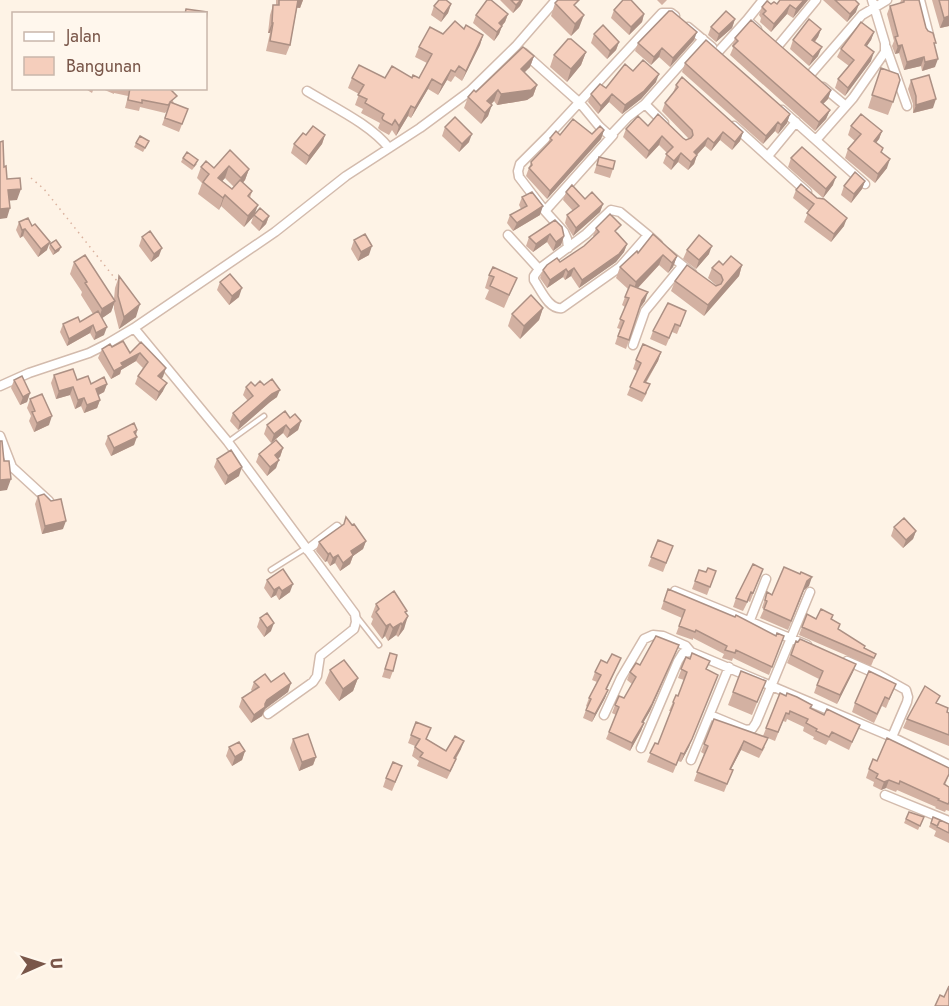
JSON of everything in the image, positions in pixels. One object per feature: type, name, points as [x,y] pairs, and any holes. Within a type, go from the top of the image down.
[{"type":"street","points":[[0,386],[29,373],[89,353],[134,328],[275,232],[346,176],[420,128],[470,90],[516,46],[556,0]]},
{"type":"street","points":[[718,52],[763,0]]},
{"type":"street","points":[[778,46],[816,0]]},
{"type":"street","points":[[810,75],[873,4],[887,0]]},
{"type":"street","points":[[920,0],[929,35]]},
{"type":"street","points":[[873,4],[907,106]]},
{"type":"street","points":[[568,248],[564,232],[545,212],[519,177],[520,164],[580,103],[662,13],[670,13],[727,60]]},
{"type":"street","points":[[747,20],[762,32]]},
{"type":"street","points":[[545,212],[628,117],[645,104],[703,39]]},
{"type":"street","points":[[770,39],[786,53]]},
{"type":"street","points":[[816,140],[846,106],[881,59],[885,52],[885,44]]},
{"type":"street","points":[[516,46],[580,103],[607,134],[613,135]]},
{"type":"street","points":[[802,68],[846,106]]},
{"type":"street","points":[[673,72],[682,80]]},
{"type":"street","points":[[307,91],[366,128],[389,148]]},
{"type":"street","points":[[645,104],[668,127]]},
{"type":"street","points":[[779,106],[866,184]]},
{"type":"street","points":[[725,118],[813,198]]},
{"type":"street","points":[[768,156],[796,122]]},
{"type":"street","points":[[648,235],[620,267],[562,308],[557,309],[552,306],[534,280],[539,269],[586,234],[611,210],[620,212],[648,235],[697,278]]},
{"type":"street","points":[[508,235],[539,269]]},
{"type":"street","points":[[633,345],[645,311],[682,266]]},
{"type":"street","points":[[134,328],[228,442],[355,614],[354,628],[320,656],[317,676],[313,682],[268,714]]},
{"type":"street","points":[[0,436],[12,467],[50,502]]},
{"type":"street","points":[[307,549],[337,527]]},
{"type":"street","points":[[750,620],[766,579]]},
{"type":"street","points":[[675,591],[811,647]]},
{"type":"street","points":[[710,715],[746,730],[752,729],[810,592]]},
{"type":"street","points":[[604,715],[621,678],[644,639],[653,635],[663,636],[686,646],[691,652],[892,737],[949,765]]},
{"type":"street","points":[[641,748],[678,661],[683,653],[691,652]]},
{"type":"street","points":[[841,659],[879,675],[906,690],[907,702],[892,737]]},
{"type":"street","points":[[692,760],[729,668]]},
{"type":"street","points":[[885,795],[949,821]]},
{"type":"lane","points":[[228,442],[264,416]]},
{"type":"lane","points":[[271,570],[307,549]]},
{"type":"lane","points":[[355,614],[379,645]]},
{"type":"path","points":[[31,178],[44,189],[118,282]]},
{"type":"building","points":[[279,0],[298,0],[290,45],[270,41],[273,5],[279,5]]},
{"type":"building","points":[[439,0],[446,0],[451,4],[444,14],[434,6]]},
{"type":"building","points":[[487,0],[491,0],[508,14],[499,23],[502,26],[497,32],[476,15]]},
{"type":"building","points":[[511,0],[521,0],[516,5]]},
{"type":"building","points":[[558,0],[579,0],[574,5],[584,15],[575,24],[555,3]]},
{"type":"building","points":[[623,0],[631,0],[644,14],[631,27],[614,10]]},
{"type":"building","points":[[780,0],[804,0],[796,9],[790,5],[774,24],[763,14],[766,11],[762,7],[767,1],[777,4]]},
{"type":"building","points":[[835,0],[855,0],[859,4],[850,14]]},
{"type":"building","points":[[904,0],[919,0],[926,28],[933,33],[938,59],[925,62],[924,57],[907,62],[902,45],[898,46],[895,37],[898,36],[890,6],[904,2]]},
{"type":"building","points":[[939,0],[949,0],[949,16],[944,18]]},
{"type":"building","points":[[186,9],[207,12],[185,12]]},
{"type":"building","points":[[669,11],[672,11],[697,32],[673,58],[662,48],[654,57],[638,43]]},
{"type":"building","points":[[726,11],[735,19],[719,34],[711,27]]},
{"type":"building","points":[[809,19],[821,29],[812,40],[822,47],[813,57],[793,40]]},
{"type":"building","points":[[751,20],[831,90],[821,102],[830,110],[819,122],[733,46],[738,41],[735,38]]},
{"type":"building","points":[[455,21],[464,29],[466,25],[483,35],[466,71],[459,66],[455,72],[451,70],[442,85],[432,79],[415,108],[411,106],[399,126],[395,120],[392,125],[383,120],[384,114],[365,103],[367,99],[358,95],[364,85],[352,78],[359,65],[385,78],[392,66],[412,78],[413,75],[419,78],[432,54],[419,47],[430,27],[443,34]]},
{"type":"building","points":[[861,22],[874,32],[865,45],[874,52],[848,88],[838,79],[854,60],[841,49]]},
{"type":"building","points":[[603,25],[619,42],[610,51],[594,34]]},
{"type":"building","points":[[568,39],[586,52],[571,69],[554,55]]},
{"type":"building","points":[[706,40],[790,114],[781,125],[778,122],[766,136],[685,63]]},
{"type":"building","points":[[523,47],[534,56],[521,69],[537,85],[531,90],[501,94],[498,90],[487,101],[492,105],[485,113],[468,97]]},
{"type":"building","points":[[643,60],[659,74],[644,91],[625,105],[612,94],[601,106],[591,94],[600,84],[606,88],[625,64],[633,71]]},
{"type":"building","points":[[881,68],[898,74],[900,80],[893,102],[872,95]]},
{"type":"building","points":[[929,75],[936,99],[916,105],[911,80]]},
{"type":"building","points":[[682,77],[743,132],[735,142],[723,132],[714,143],[708,138],[694,152],[697,155],[691,162],[681,153],[674,161],[666,154],[673,147],[662,136],[649,151],[626,129],[638,116],[648,126],[658,114],[683,138],[686,140],[691,138],[692,130],[665,103],[678,87],[676,85]]},
{"type":"building","points":[[130,90],[171,90],[177,96],[170,102],[188,109],[182,124],[165,118],[170,103],[168,105],[128,100]]},
{"type":"building","points":[[861,114],[882,131],[874,141],[883,148],[881,152],[890,159],[878,174],[848,149],[861,134],[851,126]]},
{"type":"building","points":[[455,117],[472,134],[462,144],[445,127]]},
{"type":"building","points":[[573,119],[592,134],[600,126],[604,130],[550,191],[529,168],[532,165],[531,162],[552,140],[550,138],[556,131],[560,135]]},
{"type":"building","points":[[313,126],[325,135],[309,156],[294,144]]},
{"type":"building","points":[[140,136],[149,141],[145,148],[136,143]]},
{"type":"building","points":[[3,141],[7,179],[20,178],[21,189],[8,190],[10,208],[0,209],[0,142]]},
{"type":"building","points":[[802,147],[836,177],[826,189],[791,158]]},
{"type":"building","points":[[230,150],[249,169],[241,178],[229,166],[218,178],[232,189],[240,180],[252,191],[248,196],[258,205],[248,216],[225,195],[223,198],[203,182],[209,174],[201,167],[206,161],[214,168]]},
{"type":"building","points":[[187,152],[198,160],[194,166],[183,158]]},
{"type":"building","points":[[599,157],[615,161],[613,169],[597,165]]},
{"type":"building","points":[[855,172],[865,181],[854,194],[844,186]]},
{"type":"building","points":[[801,184],[847,218],[834,234],[807,213],[814,204],[796,190]]},
{"type":"building","points":[[572,185],[585,199],[592,192],[603,204],[576,228],[567,215],[579,206],[566,192]]},
{"type":"building","points":[[532,192],[543,206],[517,223],[510,215],[527,206],[522,197]]},
{"type":"building","points":[[260,208],[269,216],[263,222],[254,215]]},
{"type":"building","points":[[610,214],[621,225],[615,231],[627,244],[619,254],[582,280],[574,268],[568,272],[566,269],[550,280],[543,270],[547,265],[557,258],[560,262],[584,246],[599,232],[596,228]]},
{"type":"building","points":[[28,218],[32,226],[35,224],[50,242],[41,249],[25,229],[22,230],[19,222]]},
{"type":"building","points":[[555,220],[562,227],[564,236],[556,242],[550,234],[536,244],[529,237]]},
{"type":"building","points":[[150,231],[162,248],[154,254],[142,237]]},
{"type":"building","points":[[365,234],[372,246],[361,252],[354,240]]},
{"type":"building","points":[[653,234],[677,256],[672,263],[663,255],[636,282],[620,267],[637,251],[638,253]]},
{"type":"building","points":[[699,235],[712,246],[699,260],[687,250]]},
{"type":"building","points":[[56,240],[61,247],[55,251],[50,244]]},
{"type":"building","points":[[85,255],[115,301],[102,309],[74,262]]},
{"type":"building","points":[[731,256],[742,265],[708,305],[675,281],[687,265],[716,286],[721,284],[723,280],[721,275],[712,268],[719,261],[723,265]]},
{"type":"building","points":[[493,267],[517,278],[509,295],[490,286],[494,277],[489,275]]},
{"type":"building","points":[[230,274],[242,288],[232,296],[220,282]]},
{"type":"building","points":[[119,276],[140,304],[124,317],[118,296]]},
{"type":"building","points":[[630,285],[648,292],[642,300],[629,340],[618,336],[624,321],[620,319],[629,298],[625,297]]},
{"type":"building","points":[[531,295],[543,308],[524,326],[512,314]]},
{"type":"building","points":[[668,303],[686,311],[680,326],[675,324],[669,338],[653,331]]},
{"type":"building","points":[[98,311],[107,327],[96,333],[93,325],[69,339],[63,324],[78,317],[80,322]]},
{"type":"building","points":[[123,341],[130,353],[141,342],[166,368],[158,376],[167,383],[159,392],[138,376],[148,362],[140,353],[121,363],[123,366],[114,371],[102,349],[110,344],[112,347]]},
{"type":"building","points":[[643,344],[661,352],[644,382],[650,384],[645,394],[630,387],[641,363],[636,360]]},
{"type":"building","points":[[73,369],[77,380],[88,376],[91,384],[104,377],[107,384],[96,389],[100,400],[87,405],[84,398],[78,400],[73,387],[59,391],[54,375]]},
{"type":"building","points":[[22,376],[30,393],[23,397],[14,380]]},
{"type":"building","points":[[272,379],[280,390],[272,394],[240,422],[233,413],[253,396],[246,387],[251,382],[255,386],[260,381],[264,385]]},
{"type":"building","points":[[42,394],[52,416],[37,423],[30,399]]},
{"type":"building","points":[[285,411],[290,418],[295,414],[301,421],[290,430],[286,425],[274,434],[267,425]]},
{"type":"building","points":[[134,423],[137,430],[134,432],[137,437],[114,448],[108,436]]},
{"type":"building","points":[[276,440],[283,448],[275,455],[279,460],[270,467],[259,454]]},
{"type":"building","points":[[0,441],[2,441],[4,461],[9,461],[11,479],[0,480]]},
{"type":"building","points":[[231,450],[242,467],[228,476],[217,459]]},
{"type":"building","points":[[44,494],[51,501],[61,499],[66,521],[45,526],[38,496]]},
{"type":"building","points":[[346,517],[366,541],[351,551],[353,555],[343,563],[338,555],[333,558],[330,553],[328,554],[319,542],[344,524]]},
{"type":"building","points":[[904,518],[916,531],[906,540],[894,527]]},
{"type":"building","points":[[658,540],[673,546],[666,563],[651,557]]},
{"type":"building","points":[[753,564],[763,569],[747,602],[736,598]]},
{"type":"building","points":[[784,567],[812,577],[807,581],[791,621],[764,609],[767,592],[772,595]]},
{"type":"building","points":[[708,568],[716,571],[710,587],[695,581],[699,570],[706,572]]},
{"type":"building","points":[[283,569],[293,584],[282,591],[279,587],[274,590],[267,580]]},
{"type":"building","points":[[668,589],[735,617],[736,615],[776,636],[777,633],[784,636],[772,667],[736,650],[735,653],[725,650],[727,646],[696,630],[695,632],[679,626],[685,610],[664,601]]},
{"type":"building","points":[[394,591],[408,616],[402,625],[401,623],[393,628],[390,624],[386,626],[376,612],[379,609],[376,604]]},
{"type":"building","points":[[821,609],[833,615],[831,619],[840,624],[838,629],[876,654],[874,658],[802,627],[807,614],[816,619]]},
{"type":"building","points":[[267,613],[274,623],[267,628],[260,618]]},
{"type":"building","points":[[656,636],[679,645],[642,722],[644,723],[632,743],[609,732],[619,707],[615,705],[619,696],[624,698],[636,677],[630,672],[636,663],[640,665]]},
{"type":"building","points":[[800,639],[856,664],[840,695],[817,685],[823,671],[791,655],[796,641]]},
{"type":"building","points":[[390,653],[397,655],[393,671],[385,669]]},
{"type":"building","points":[[692,653],[710,661],[706,669],[718,675],[692,739],[684,754],[681,753],[676,765],[650,753],[655,743],[658,744],[687,672],[681,669],[686,657],[690,659]]},
{"type":"building","points":[[612,654],[621,658],[595,714],[586,710],[591,699],[589,698],[601,675],[595,672],[601,660],[607,663]]},
{"type":"building","points":[[344,660],[358,678],[343,689],[330,670]]},
{"type":"building","points":[[741,671],[766,681],[757,702],[733,692]]},
{"type":"building","points":[[869,671],[896,684],[889,699],[885,697],[877,714],[855,703]]},
{"type":"building","points":[[284,673],[291,683],[267,700],[265,707],[254,715],[242,698],[259,687],[254,682],[265,674],[271,682]]},
{"type":"building","points":[[925,686],[940,696],[936,703],[948,708],[949,735],[907,719]]},
{"type":"building","points":[[780,693],[797,697],[812,705],[810,708],[824,715],[827,709],[860,725],[852,742],[832,732],[829,737],[816,731],[817,729],[806,723],[808,719],[790,711],[789,714],[786,713],[778,732],[766,728]]},
{"type":"building","points":[[714,719],[768,738],[762,750],[744,741],[730,769],[733,770],[727,784],[697,772],[708,746],[704,744]]},
{"type":"building","points":[[416,722],[431,728],[426,739],[446,751],[455,736],[464,741],[454,758],[456,759],[450,771],[420,757],[423,753],[415,747],[420,739],[411,735]]},
{"type":"building","points":[[308,734],[316,757],[302,762],[293,739]]},
{"type":"building","points":[[887,738],[949,768],[944,784],[949,787],[948,804],[900,781],[899,784],[889,780],[884,782],[876,778],[878,774],[869,769],[873,759],[877,761]]},
{"type":"building","points":[[239,742],[245,751],[235,757],[229,747]]},
{"type":"building","points":[[393,762],[402,766],[395,782],[386,778]]},
{"type":"building","points":[[909,812],[924,817],[920,826],[906,819]]},
{"type":"building","points":[[933,817],[940,820],[937,826],[931,823]]},
{"type":"building","points":[[940,820],[949,824],[949,833],[937,827]]},
{"type":"building","points":[[949,986],[949,1006],[935,1006],[940,995],[944,997]]}]
